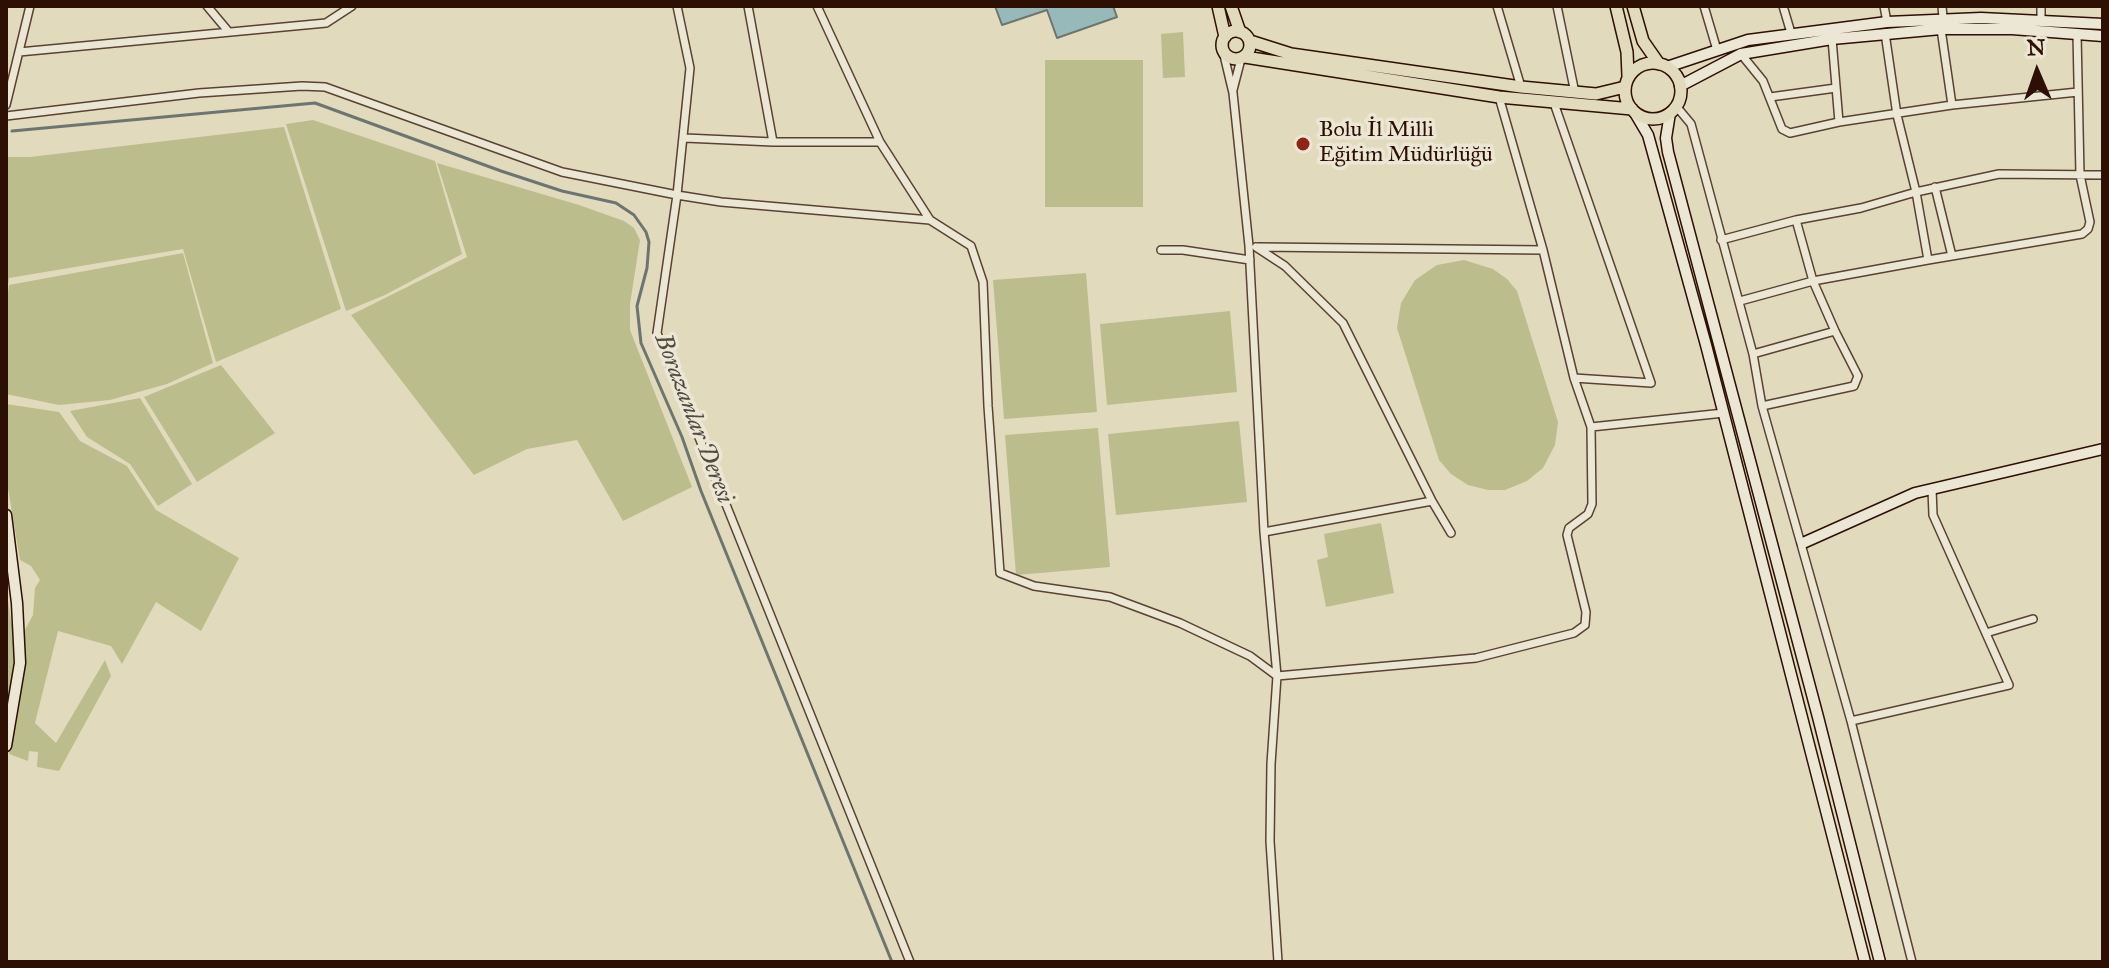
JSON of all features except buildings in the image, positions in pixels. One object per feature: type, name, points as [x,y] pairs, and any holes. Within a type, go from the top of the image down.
[{"type":"main road","points":[[1218,6],[1225,37],[1223,51],[1229,58],[1499,97],[1634,111],[1654,119],[1673,109]]},
{"type":"main road","points":[[1231,6],[1240,32],[1250,41],[1291,54],[1575,93],[1609,93],[1626,83],[1642,65],[1663,65],[1748,40],[1791,33],[1942,24],[2103,36]]},
{"type":"main road","points":[[1616,6],[1629,64],[1625,97],[1648,135],[1724,413],[1865,962]]},
{"type":"main road","points":[[1633,6],[1643,41],[1674,73],[1680,86],[1680,98],[1673,109],[1666,138],[1668,152],[1880,962]]},
{"type":"main road","points":[[1942,24],[1980,12],[2103,24]]},
{"type":"main road","points":[[1680,86],[1741,54],[1886,28]]},
{"type":"main road","points":[[1225,37],[1233,31],[1240,32]]},
{"type":"main road","points":[[1243,58],[1251,48],[1250,41]]},
{"type":"main road","points":[[1803,543],[1915,493],[2103,449]]},
{"type":"main road","points":[[6,515],[17,603],[20,663],[6,746]]},
{"type":"street","points":[[6,105],[30,6]]},
{"type":"street","points":[[207,6],[228,31]]},
{"type":"street","points":[[6,53],[326,23],[352,6]]},
{"type":"street","points":[[677,6],[690,68],[685,138],[657,333],[910,962]]},
{"type":"street","points":[[748,6],[773,142]]},
{"type":"street","points":[[817,6],[880,142],[930,220],[971,246],[983,282],[1000,573],[1034,586],[1110,597],[1180,623],[1250,656],[1277,676],[1476,658],[1582,630],[1585,625],[1586,612],[1567,535],[1569,528],[1588,514],[1592,504],[1591,427],[1574,378],[1543,250],[1499,97]]},
{"type":"street","points":[[1497,6],[1521,87]]},
{"type":"street","points":[[1557,6],[1575,93]]},
{"type":"street","points":[[1704,6],[1717,50]]},
{"type":"street","points":[[1783,6],[1791,33]]},
{"type":"street","points":[[1884,6],[1897,115],[1916,192],[1928,260]]},
{"type":"street","points":[[1942,6],[1952,105]]},
{"type":"street","points":[[2041,6],[2041,20]]},
{"type":"street","points":[[1740,301],[1813,281],[2084,233],[2090,224],[2080,175],[2077,34]]},
{"type":"street","points":[[1832,39],[1839,122]]},
{"type":"street","points":[[1223,51],[1233,93],[1252,246],[1250,260],[1264,532],[1277,676],[1270,841],[1278,962]]},
{"type":"street","points":[[1741,54],[1763,81],[1782,129],[1790,133],[1839,122],[1952,105],[2078,92]]},
{"type":"street","points":[[1233,93],[1243,58]]},
{"type":"street","points":[[6,116],[199,93],[325,87],[562,172],[721,202],[930,220]]},
{"type":"street","points":[[1770,97],[1836,88]]},
{"type":"street","points":[[1554,103],[1651,383],[1574,378]]},
{"type":"street","points":[[1673,109],[1691,124],[1740,301],[1762,406],[1803,543],[1912,962]]},
{"type":"street","points":[[685,138],[880,142]]},
{"type":"street","points":[[1721,240],[1999,174],[2103,175]]},
{"type":"street","points":[[1935,187],[1952,256]]},
{"type":"street","points":[[1762,406],[1854,386],[1858,376],[1813,281],[1796,220]]},
{"type":"street","points":[[1252,246],[1543,250]]},
{"type":"street","points":[[1252,246],[1285,266],[1343,323],[1451,533]]},
{"type":"street","points":[[1161,250],[1183,250],[1250,260]]},
{"type":"street","points":[[1753,354],[1835,331]]},
{"type":"street","points":[[1591,427],[1724,413]]},
{"type":"street","points":[[1851,721],[2009,685],[1933,515],[1932,489]]},
{"type":"street","points":[[1264,532],[1432,501]]},
{"type":"street","points":[[1986,633],[2033,619]]},
{"type":"green space","points":[[1183,32],[1185,77],[1163,78],[1161,34]]},
{"type":"green space","points":[[1045,60],[1143,60],[1143,207],[1045,207]]},
{"type":"green space","points":[[313,120],[435,161],[462,254],[385,295],[346,311],[286,124]]},
{"type":"green space","points":[[284,127],[341,309],[216,362],[183,249],[9,278],[6,297],[7,157],[30,157]]},
{"type":"green space","points":[[437,163],[579,205],[624,221],[634,228],[640,240],[630,304],[630,330],[692,487],[623,521],[577,440],[527,449],[474,475],[351,315],[467,257]]},
{"type":"green space","points":[[183,253],[213,363],[167,384],[110,400],[59,405],[6,394],[9,285]]},
{"type":"green space","points":[[1464,260],[1493,269],[1517,291],[1558,422],[1555,445],[1543,468],[1527,481],[1505,490],[1468,485],[1451,474],[1439,460],[1397,328],[1401,303],[1415,280],[1437,265]]},
{"type":"green space","points":[[1086,273],[1097,412],[1004,419],[993,280]]},
{"type":"green space","points":[[1230,311],[1237,392],[1107,405],[1100,324]]},
{"type":"green space","points":[[221,365],[275,433],[197,482],[144,397]]},
{"type":"green space","points":[[140,398],[192,484],[158,506],[130,464],[87,437],[70,411]]},
{"type":"green space","points":[[6,404],[59,412],[80,441],[127,466],[156,510],[239,558],[201,631],[156,602],[122,664],[111,646],[58,631],[35,723],[56,743],[105,660],[111,676],[59,771],[37,767],[38,752],[29,751],[28,761],[9,754],[20,693],[6,702],[6,588],[13,633],[19,641],[33,615],[35,588],[40,580],[31,566],[20,560],[6,476]]},
{"type":"green space","points":[[1239,421],[1247,502],[1116,515],[1108,434]]},
{"type":"green space","points":[[1098,428],[1110,567],[1016,575],[1005,435]]},
{"type":"green space","points":[[1381,523],[1394,593],[1326,607],[1317,560],[1328,557],[1324,534]]},
{"type":"water","points":[[995,6],[1113,6],[1117,17],[1057,38],[1047,10],[1002,25]]},
{"type":"waterway","name":"Borazanlar Deresi","points":[[12,131],[315,103],[501,171],[562,191],[616,203],[634,215],[649,242],[647,268],[637,306],[641,343],[682,437],[701,491],[892,962]]},
{"type":"place","name":"Bolu İl Milli Eğitim Müdürlüğü","points":[[1303,144]]}]
